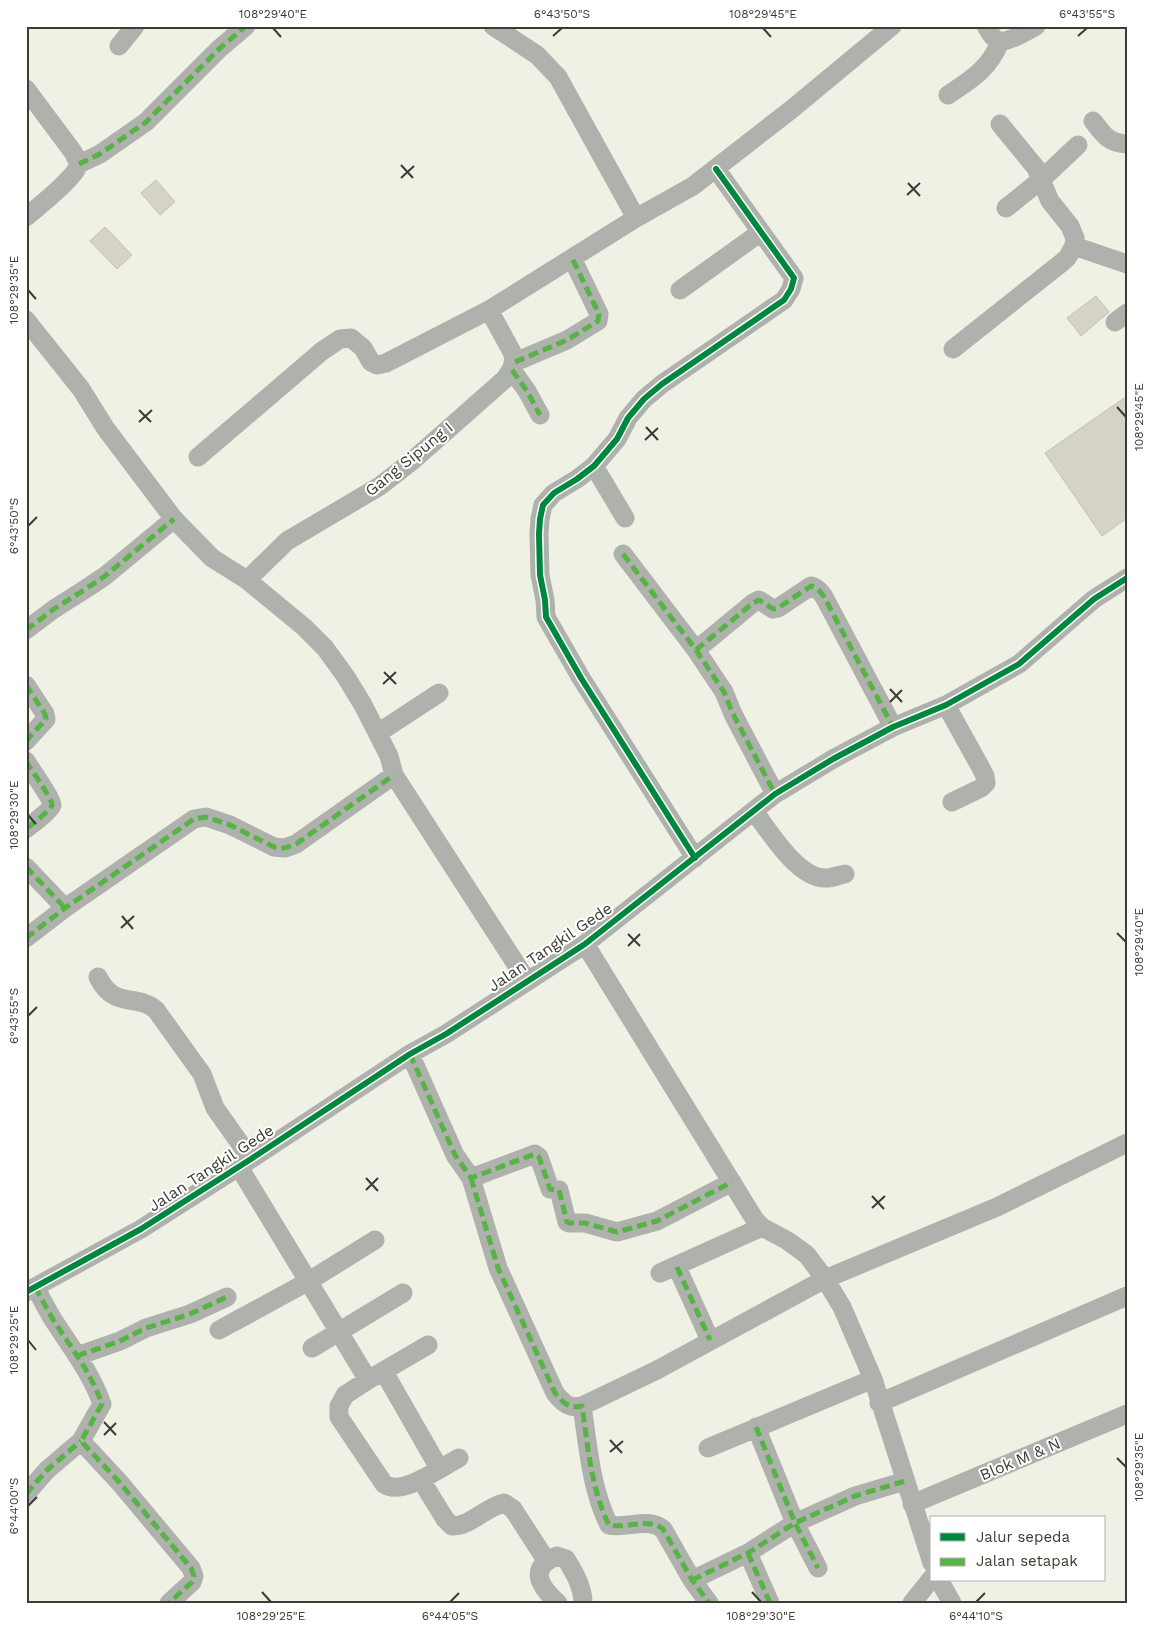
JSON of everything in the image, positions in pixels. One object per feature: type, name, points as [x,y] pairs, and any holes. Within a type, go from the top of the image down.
[{"type":"street","points":[[120,46],[136,26]]},
{"type":"street","points":[[26,217],[64,183],[78,168],[79,164],[100,154],[146,122],[219,49],[246,26]]},
{"type":"street","points":[[493,26],[537,55],[558,77],[636,218]]},
{"type":"street","points":[[198,457],[322,351],[340,339],[351,338],[363,348],[371,362],[377,366],[386,363],[489,310],[636,218],[694,186],[792,110],[892,26]]},
{"type":"street","points":[[986,26],[996,40],[1000,42],[1036,26]]},
{"type":"street","points":[[948,95],[985,68],[995,55],[1000,42]]},
{"type":"street","points":[[26,89],[74,152],[79,164]]},
{"type":"street","points":[[1093,121],[1108,139],[1113,142],[1127,144]]},
{"type":"street","points":[[953,349],[1056,268],[1067,258],[1074,246],[1075,238],[1070,226],[1050,201],[1036,168],[1000,124]]},
{"type":"street","points":[[1006,208],[1042,179],[1078,145]]},
{"type":"street","points":[[694,858],[591,694],[546,617],[540,575],[540,519],[543,505],[554,493],[594,466],[617,439],[628,418],[656,389],[784,300],[791,289],[794,278],[716,169]]},
{"type":"street","points":[[680,290],[761,232]]},
{"type":"street","points":[[1074,246],[1127,264]]},
{"type":"street","points":[[513,366],[567,340],[598,321],[599,314],[572,258]]},
{"type":"street","points":[[489,310],[514,354],[513,366],[540,415]]},
{"type":"street","points":[[26,320],[80,389],[106,429],[174,519],[212,558],[247,580],[304,627],[325,648],[364,705],[389,756],[394,776],[527,981]]},
{"type":"street","name":"Gang Sipung I","points":[[247,580],[287,541],[394,476],[505,379],[513,366]]},
{"type":"street","points":[[594,466],[625,518]]},
{"type":"street","points":[[26,630],[104,576],[174,519]]},
{"type":"street","points":[[623,554],[696,650],[724,692],[733,714],[775,794]]},
{"type":"street","name":"Jalan Tangkil Gede","points":[[31,1289],[141,1229],[410,1054],[446,1034],[585,944],[775,794],[833,758],[893,727],[946,705],[1019,664],[1094,599],[1127,578]]},
{"type":"street","points":[[696,650],[753,603],[759,600],[773,609],[778,608],[811,586],[816,587],[831,610],[893,727]]},
{"type":"street","points":[[26,685],[45,714],[46,719],[26,742]]},
{"type":"street","points":[[378,733],[439,692]]},
{"type":"street","points":[[946,705],[982,768],[986,782],[981,788],[952,802]]},
{"type":"street","points":[[26,761],[35,777],[52,799],[52,804],[49,809],[26,829]]},
{"type":"street","points":[[26,938],[65,908],[194,819],[206,817],[230,825],[274,847],[285,848],[296,844],[394,776]]},
{"type":"street","points":[[754,811],[796,864],[815,876],[826,878],[845,874]]},
{"type":"street","points":[[26,867],[65,908]]},
{"type":"street","points":[[585,944],[756,1220],[762,1227],[788,1240],[807,1255],[825,1279],[842,1307],[873,1379],[930,1557]]},
{"type":"street","points":[[98,977],[102,986],[116,997],[151,1005],[202,1074],[215,1108],[338,1332],[376,1376],[439,1468]]},
{"type":"street","points":[[410,1054],[455,1155],[471,1178],[498,1268],[555,1393],[566,1405],[575,1408],[657,1370],[825,1279],[997,1207],[1127,1143]]},
{"type":"street","points":[[471,1178],[535,1154],[539,1157],[550,1190],[559,1190],[568,1222],[588,1224],[617,1232],[658,1221],[732,1182]]},
{"type":"street","points":[[710,1340],[668,1270],[762,1227]]},
{"type":"street","points":[[219,1330],[309,1281],[375,1240]]},
{"type":"street","points":[[26,1494],[48,1470],[81,1441],[102,1404],[95,1386],[77,1356],[31,1289]]},
{"type":"street","points":[[312,1348],[403,1292]]},
{"type":"street","points":[[880,1403],[1127,1296]]},
{"type":"street","points":[[77,1356],[120,1341],[146,1328],[190,1314],[227,1297]]},
{"type":"street","points":[[428,1345],[345,1396],[339,1406],[339,1417],[384,1484],[390,1488],[421,1480],[459,1458]]},
{"type":"street","points":[[708,1448],[873,1379]]},
{"type":"street","points":[[582,1406],[594,1480],[601,1508],[609,1525],[656,1524],[663,1529],[692,1580],[708,1603]]},
{"type":"street","name":"Blok M & N","points":[[912,1504],[1127,1414]]},
{"type":"street","points":[[756,1427],[795,1523],[818,1568]]},
{"type":"street","points":[[81,1441],[120,1483],[191,1568],[194,1576],[192,1582],[169,1603]]},
{"type":"street","points":[[421,1480],[445,1519],[452,1526],[460,1526],[497,1504],[504,1503],[513,1509],[546,1560]]},
{"type":"street","points":[[692,1580],[748,1552],[795,1523],[854,1496],[905,1481]]},
{"type":"street","points":[[748,1552],[770,1603]]},
{"type":"street","points":[[558,1603],[552,1598],[539,1576],[539,1570],[546,1560],[558,1556],[566,1559],[578,1580],[583,1603]]},
{"type":"street","points":[[912,1603],[930,1580]]},
{"type":"street","points":[[940,1582],[952,1603]]},
{"type":"building","points":[[156,180],[175,202],[160,215],[141,193]]},
{"type":"building","points":[[105,227],[132,255],[117,269],[90,241]]},
{"type":"building","points":[[1096,296],[1109,312],[1081,336],[1067,318]]},
{"type":"building","points":[[1127,396],[1127,518],[1102,536],[1045,453]]},
{"type":"marked path","points":[[79,164],[100,154],[146,122],[219,49],[246,26]]},
{"type":"marked path","points":[[515,362],[567,340],[598,321],[599,314],[572,258]]},
{"type":"marked path","points":[[512,370],[527,391],[540,415]]},
{"type":"marked path","points":[[26,630],[54,609],[105,576],[174,519]]},
{"type":"marked path","points":[[623,554],[696,650],[724,692],[733,714],[775,794]]},
{"type":"marked path","points":[[696,650],[753,603],[759,600],[773,609],[778,608],[811,586],[818,590],[825,599],[893,727]]},
{"type":"marked path","points":[[26,685],[45,714],[46,719],[26,741]]},
{"type":"marked path","points":[[26,761],[52,805],[51,808],[26,829]]},
{"type":"marked path","points":[[26,938],[65,908],[194,819],[206,817],[230,825],[274,847],[285,848],[296,844],[394,775]]},
{"type":"marked path","points":[[26,867],[65,908]]},
{"type":"marked path","points":[[410,1054],[455,1155],[471,1178],[535,1154],[539,1157],[550,1189],[559,1190],[567,1222],[569,1223],[585,1223],[617,1232],[657,1221],[732,1182]]},
{"type":"marked path","points":[[471,1178],[498,1268],[555,1393],[561,1400],[573,1407],[582,1406],[594,1482],[609,1525],[650,1524],[663,1529],[692,1580],[709,1603]]},
{"type":"marked path","points":[[677,1267],[710,1340]]},
{"type":"marked path","points":[[35,1287],[88,1373],[102,1404],[81,1441],[120,1483],[191,1568],[194,1576],[192,1582],[169,1603]]},
{"type":"marked path","points":[[77,1356],[120,1341],[146,1328],[190,1314],[227,1297]]},
{"type":"marked path","points":[[756,1427],[795,1523],[818,1568]]},
{"type":"marked path","points":[[26,1494],[47,1470],[81,1441]]},
{"type":"marked path","points":[[692,1580],[748,1553],[795,1523],[855,1496],[905,1481]]},
{"type":"marked path","points":[[748,1553],[770,1603]]},
{"type":"cycle path","points":[[695,858],[581,678],[546,617],[540,575],[539,534],[543,505],[554,493],[594,466],[617,439],[628,418],[644,399],[662,384],[784,300],[791,289],[794,278],[716,169]]},
{"type":"cycle path","points":[[26,1292],[141,1229],[410,1054],[446,1034],[585,944],[775,794],[833,759],[893,727],[946,705],[1019,664],[1094,599],[1127,578]]}]
